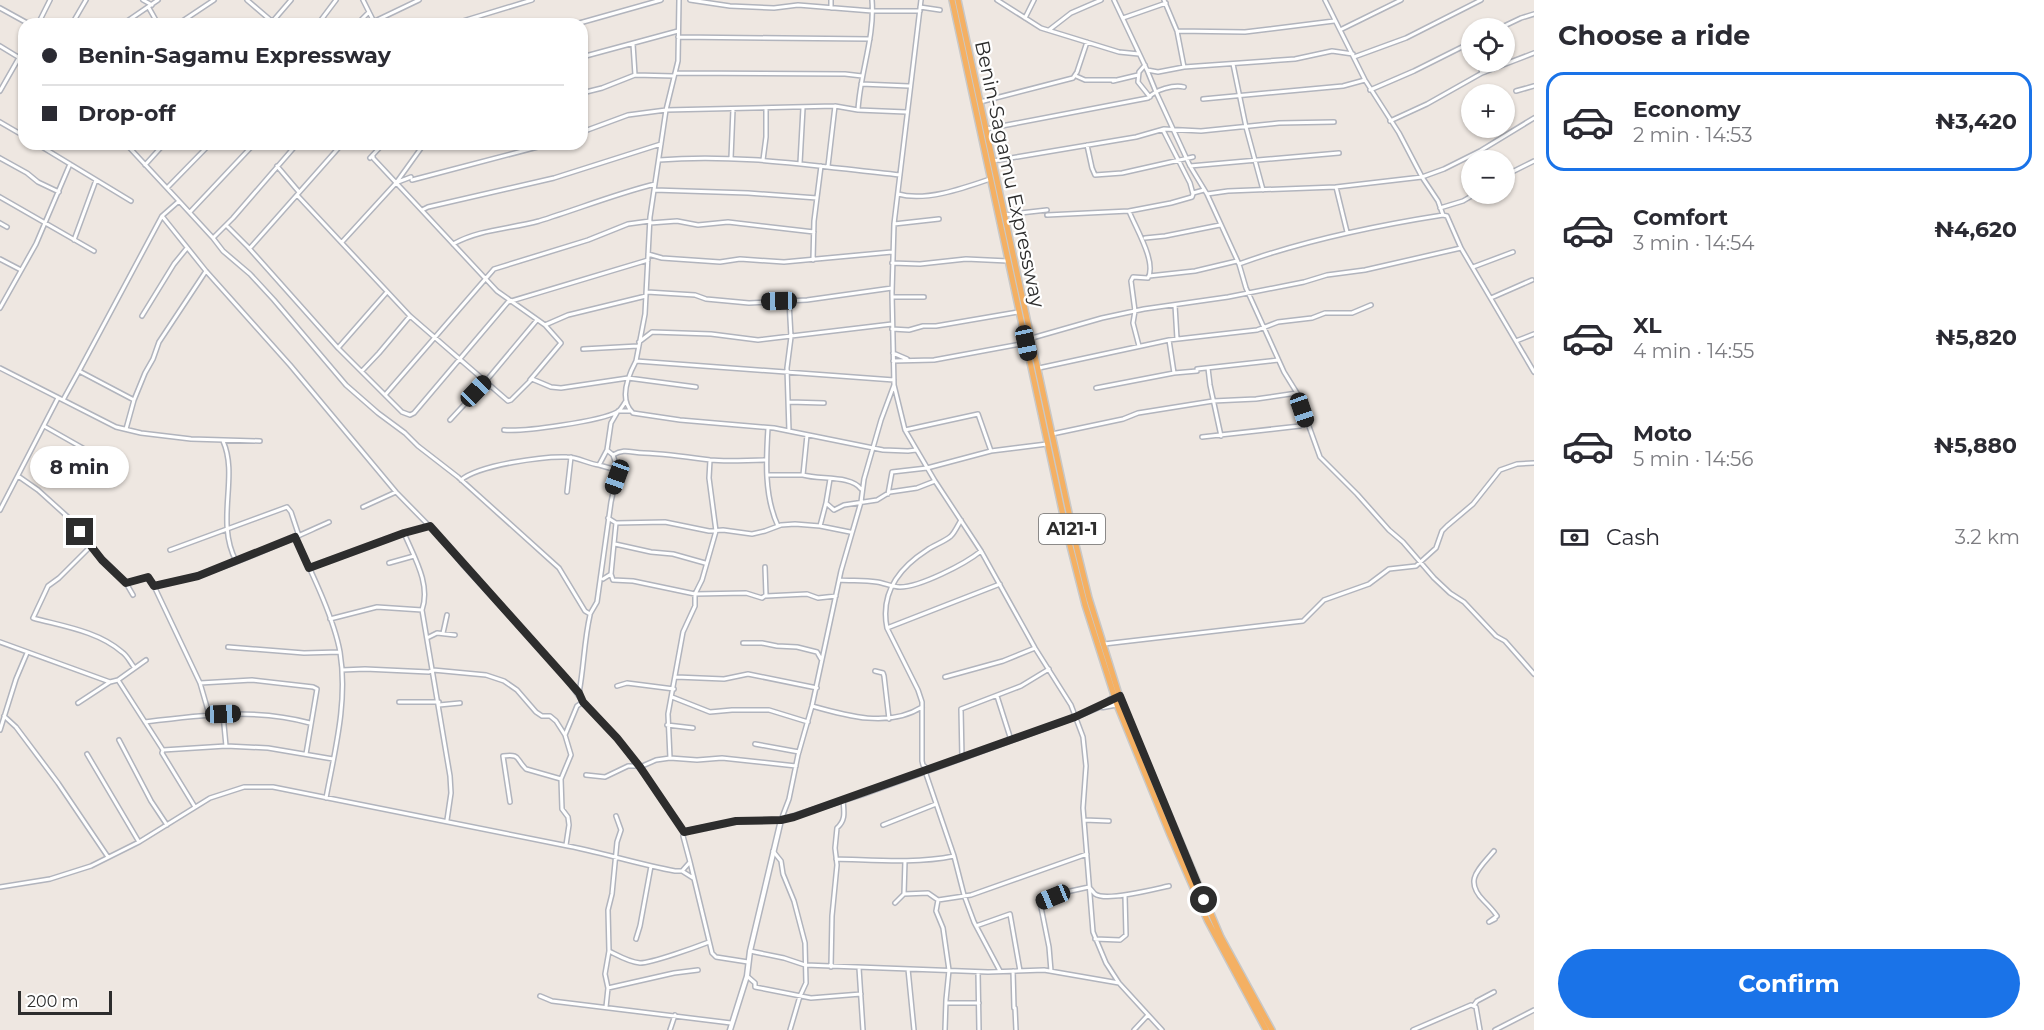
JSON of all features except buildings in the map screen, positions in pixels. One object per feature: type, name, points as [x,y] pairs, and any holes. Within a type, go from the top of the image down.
[{"type":"highway","name":"A121-1","points":[[952,0],[1008,261],[1028,340],[1067,534],[1085,605],[1117,697],[1221,937],[1272,1030]]},
{"type":"highway","name":"Benin-Sagamu Expressway","points":[[958,0],[993,161],[1028,340],[1037,368],[1089,598],[1104,644],[1117,697]]},
{"type":"highway","name":"A121-1","points":[[1120,704],[1170,835],[1207,920],[1266,1030]]},
{"type":"street","points":[[41,18],[50,0]]},
{"type":"street","points":[[76,18],[86,0]]},
{"type":"street","points":[[143,0],[150,6],[155,18]]},
{"type":"street","points":[[132,18],[158,0]]},
{"type":"street","points":[[187,18],[214,0]]},
{"type":"street","points":[[248,0],[268,18]]},
{"type":"street","points":[[278,18],[291,0]]},
{"type":"street","points":[[322,18],[336,0]]},
{"type":"street","points":[[363,0],[372,18]]},
{"type":"street","points":[[384,18],[419,0]]},
{"type":"street","points":[[473,18],[532,0]]},
{"type":"street","points":[[588,21],[661,0]]},
{"type":"street","points":[[630,411],[626,402],[626,384],[636,361],[642,327],[654,190],[666,110],[679,48],[679,0]]},
{"type":"street","points":[[690,0],[730,6],[774,8],[798,5],[872,11],[940,10]]},
{"type":"street","points":[[798,0],[798,5]]},
{"type":"street","points":[[831,0],[831,8]]},
{"type":"street","points":[[858,110],[870,39],[872,0]]},
{"type":"street","points":[[921,0],[906,112],[892,252],[894,383],[905,430],[934,481],[981,551],[1035,648],[1064,692],[1075,717],[1083,737],[1086,766],[1084,820],[1095,939],[1106,963],[1119,983],[1162,1030]]},
{"type":"street","points":[[997,0],[1049,30],[1119,52],[1140,54]]},
{"type":"street","points":[[1025,18],[1034,0]]},
{"type":"street","points":[[1049,30],[1071,13],[1101,0]]},
{"type":"street","points":[[1114,0],[1148,70],[1151,94]]},
{"type":"street","points":[[1325,0],[1370,90],[1399,133],[1443,215]]},
{"type":"street","points":[[1340,30],[1401,0]]},
{"type":"street","points":[[1148,70],[1158,72],[1184,67],[1295,59],[1332,51],[1353,55],[1406,38],[1481,0]]},
{"type":"street","points":[[1122,18],[1166,1],[1177,32],[1184,67]]},
{"type":"street","points":[[0,8],[18,18]]},
{"type":"street","points":[[363,18],[369,12]]},
{"type":"street","points":[[1515,21],[1534,14]]},
{"type":"street","points":[[1177,32],[1245,32],[1334,21]]},
{"type":"street","points":[[588,55],[678,32]]},
{"type":"street","points":[[678,38],[870,39]]},
{"type":"street","points":[[980,102],[1070,80],[1075,76],[1087,42]]},
{"type":"street","points":[[633,44],[635,75]]},
{"type":"street","points":[[0,46],[18,57],[0,91]]},
{"type":"street","points":[[1370,90],[1461,48]]},
{"type":"street","points":[[1390,121],[1482,73],[1534,52]]},
{"type":"street","points":[[1233,64],[1246,128],[1263,190]]},
{"type":"street","points":[[1145,65],[1138,75],[1138,82],[1151,94],[1173,128],[1205,192],[1239,264],[1248,292],[1278,360],[1297,393],[1320,457],[1421,562],[1423,567],[1464,602],[1496,636],[1505,641],[1534,674]]},
{"type":"street","points":[[588,92],[635,75],[845,74],[862,76]]},
{"type":"street","points":[[1108,82],[1138,75]]},
{"type":"street","points":[[1075,76],[1085,80],[1115,80]]},
{"type":"street","points":[[1203,99],[1348,85],[1365,80]]},
{"type":"street","points":[[861,84],[909,86]]},
{"type":"street","points":[[986,129],[1151,94],[1178,85],[1184,87]]},
{"type":"street","points":[[1516,91],[1534,86]]},
{"type":"street","points":[[588,130],[628,115],[666,110],[835,106],[858,110],[906,112]]},
{"type":"street","points":[[828,166],[835,106]]},
{"type":"street","points":[[763,160],[766,108]]},
{"type":"street","points":[[800,163],[803,108]]},
{"type":"street","points":[[731,158],[733,109]]},
{"type":"street","points":[[1193,193],[1336,187],[1422,177],[1480,151],[1534,118]]},
{"type":"street","points":[[0,122],[18,132]]},
{"type":"street","points":[[993,161],[1136,137],[1173,128],[1201,131],[1279,123],[1334,122]]},
{"type":"street","points":[[1163,130],[1193,193]]},
{"type":"street","points":[[1171,143],[1179,142]]},
{"type":"street","points":[[422,210],[554,178],[661,144]]},
{"type":"street","points":[[1087,145],[1095,175],[1122,173],[1193,157]]},
{"type":"street","points":[[47,150],[131,201]]},
{"type":"street","points":[[131,150],[190,212],[222,251],[245,269],[274,300],[346,385],[461,480],[559,568],[585,611],[590,614]]},
{"type":"street","points":[[144,165],[158,150]]},
{"type":"street","points":[[167,188],[204,150]]},
{"type":"street","points":[[190,212],[248,150]]},
{"type":"street","points":[[213,238],[292,150]]},
{"type":"street","points":[[249,249],[337,150]]},
{"type":"street","points":[[378,150],[372,157],[497,291],[545,325],[561,343],[506,405]]},
{"type":"street","points":[[342,242],[396,183],[420,150]]},
{"type":"street","points":[[396,183],[526,150]]},
{"type":"street","points":[[1190,166],[1339,153]]},
{"type":"street","points":[[1179,160],[1193,157]]},
{"type":"street","points":[[1136,171],[1193,157]]},
{"type":"street","points":[[0,158],[38,182],[59,192]]},
{"type":"street","points":[[659,160],[731,158],[800,163],[900,175]]},
{"type":"street","points":[[1179,160],[1187,158]]},
{"type":"street","points":[[1515,171],[1534,161]]},
{"type":"street","points":[[0,308],[45,223],[70,164]]},
{"type":"street","points":[[278,166],[298,193],[387,292],[504,398],[511,400]]},
{"type":"street","points":[[813,260],[821,166]]},
{"type":"street","points":[[898,194],[910,196],[951,192],[990,179]]},
{"type":"street","points":[[74,241],[96,180]]},
{"type":"street","points":[[453,244],[480,233],[536,222],[619,193],[655,184]]},
{"type":"street","points":[[1336,187],[1347,232]]},
{"type":"street","points":[[654,190],[817,198]]},
{"type":"street","points":[[1004,215],[1129,211],[1171,203],[1192,197],[1193,193]]},
{"type":"street","points":[[0,197],[74,241],[94,250]]},
{"type":"street","points":[[63,400],[162,216],[179,201]]},
{"type":"street","points":[[1440,208],[1461,202]]},
{"type":"street","points":[[1129,211],[1145,246],[1149,276]]},
{"type":"street","points":[[1139,346],[1133,323],[1135,311],[1131,290],[1132,279],[1195,271],[1237,261],[1239,264],[1289,247],[1347,232],[1443,215],[1448,216],[1461,248],[1534,372]]},
{"type":"street","points":[[162,216],[206,272],[340,423],[396,492],[430,526],[617,738],[684,832],[712,953],[716,957],[748,962]]},
{"type":"street","points":[[894,224],[939,219]]},
{"type":"street","points":[[385,395],[494,269],[588,240],[628,224],[673,221],[698,225],[728,222],[814,232]]},
{"type":"street","points":[[0,224],[7,227]]},
{"type":"street","points":[[226,225],[338,348],[402,412],[410,415],[461,360],[510,300],[648,260]]},
{"type":"street","points":[[1145,238],[1220,225]]},
{"type":"street","points":[[142,316],[174,264],[187,248]]},
{"type":"street","points":[[893,362],[934,360],[1028,340],[1102,318],[1175,304],[1228,297],[1461,248]]},
{"type":"street","points":[[648,254],[662,258],[720,262],[740,259],[784,262],[892,252]]},
{"type":"street","points":[[1473,267],[1513,252]]},
{"type":"street","points":[[0,259],[21,270]]},
{"type":"street","points":[[892,263],[920,264],[957,260],[1008,261]]},
{"type":"street","points":[[126,429],[134,400],[159,342],[206,272]]},
{"type":"street","points":[[1491,298],[1532,280]]},
{"type":"street","points":[[545,325],[568,315],[646,294],[695,295],[706,299],[749,303],[837,297],[892,288]]},
{"type":"street","points":[[338,348],[387,292]]},
{"type":"street","points":[[892,297],[924,297]]},
{"type":"street","points":[[789,301],[791,337],[788,373],[789,431]]},
{"type":"street","points":[[1175,304],[1177,339]]},
{"type":"street","points":[[1037,368],[1169,340],[1265,328],[1278,322],[1312,318],[1325,313],[1352,313],[1371,305]]},
{"type":"street","points":[[892,329],[909,330],[1020,311]]},
{"type":"street","points":[[362,371],[410,315]]},
{"type":"street","points":[[450,420],[537,320]]},
{"type":"street","points":[[642,327],[652,332],[711,334],[758,340],[892,324]]},
{"type":"street","points":[[583,349],[638,344],[652,332]]},
{"type":"street","points":[[1516,341],[1534,334]]},
{"type":"street","points":[[1169,340],[1173,373]]},
{"type":"street","points":[[893,353],[909,360]]},
{"type":"street","points":[[1096,388],[1173,373],[1278,360]]},
{"type":"street","points":[[636,361],[894,383]]},
{"type":"street","points":[[0,368],[107,424],[191,439],[260,441]]},
{"type":"street","points":[[1208,368],[1221,436]]},
{"type":"street","points":[[79,371],[134,400]]},
{"type":"street","points":[[530,380],[561,388],[628,378],[696,387]]},
{"type":"street","points":[[730,1030],[747,976],[750,951],[773,851],[789,799],[795,766],[817,688],[839,580],[861,502],[861,489],[894,383]]},
{"type":"street","points":[[1052,434],[1123,419],[1138,413],[1213,401],[1256,399],[1297,393]]},
{"type":"street","points":[[0,510],[58,398]]},
{"type":"street","points":[[598,465],[602,462],[607,450],[611,423],[626,402]]},
{"type":"street","points":[[789,402],[824,403]]},
{"type":"street","points":[[504,430],[530,429],[606,416],[618,411],[630,411],[680,420],[789,431],[896,452],[916,450]]},
{"type":"street","points":[[905,430],[978,414],[991,451]]},
{"type":"street","points":[[1202,437],[1300,426],[1306,422]]},
{"type":"street","points":[[44,426],[88,451],[115,463]]},
{"type":"street","points":[[768,428],[766,460],[773,509],[778,526]]},
{"type":"street","points":[[803,475],[807,435]]},
{"type":"street","points":[[223,441],[228,468],[227,529],[230,550],[236,561]]},
{"type":"street","points":[[888,494],[892,472],[927,468],[991,451],[1048,444]]},
{"type":"street","points":[[579,693],[585,649],[584,635],[590,614],[597,602],[608,518],[618,470],[613,454],[607,450]]},
{"type":"street","points":[[613,454],[627,450],[710,460],[766,460]]},
{"type":"street","points":[[461,480],[469,474],[514,463],[571,458],[614,469]]},
{"type":"street","points":[[567,492],[571,458]]},
{"type":"street","points":[[670,758],[667,725],[683,632],[694,606],[695,594],[702,580],[716,531],[709,478],[710,460]]},
{"type":"street","points":[[1104,644],[1303,621],[1324,600],[1370,584],[1389,570],[1416,566],[1436,548],[1447,526],[1473,504],[1500,470],[1517,464],[1534,463]]},
{"type":"street","points":[[768,475],[803,475],[830,480],[849,480],[857,483],[861,489]]},
{"type":"street","points":[[18,476],[38,490],[69,518],[91,546],[126,583],[133,595]]},
{"type":"street","points":[[820,526],[830,480]]},
{"type":"street","points":[[826,503],[834,510],[844,505],[877,500],[888,494],[922,487],[934,481]]},
{"type":"street","points":[[363,507],[396,492]]},
{"type":"street","points":[[170,550],[287,507],[291,512],[297,536],[340,652],[342,705],[326,798]]},
{"type":"street","points":[[608,518],[616,524],[665,522],[716,531],[752,534],[778,526],[795,524],[851,532]]},
{"type":"street","points":[[961,520],[953,534],[925,551],[901,570],[891,585],[885,620],[918,690],[922,707],[922,761],[954,856],[964,895],[976,926],[1000,971]]},
{"type":"street","points":[[154,586],[198,576],[329,522]]},
{"type":"street","points":[[616,524],[611,574],[613,580],[633,581],[695,594],[739,592],[758,597],[807,594],[818,598],[836,596]]},
{"type":"street","points":[[309,568],[404,533],[430,526]]},
{"type":"street","points":[[404,533],[414,556],[426,598],[422,610],[450,776],[451,793],[447,820]]},
{"type":"street","points":[[615,544],[673,554],[705,563]]},
{"type":"street","points":[[91,546],[48,586],[33,618],[82,631],[107,642],[123,652],[134,667]]},
{"type":"street","points":[[839,580],[871,581],[899,587],[910,585],[942,574],[969,561],[981,551]]},
{"type":"street","points":[[389,564],[414,556]]},
{"type":"street","points":[[765,567],[766,596]]},
{"type":"street","points":[[603,579],[611,574]]},
{"type":"street","points":[[126,583],[148,577],[154,586],[200,683],[209,714]]},
{"type":"street","points":[[887,628],[1000,584]]},
{"type":"street","points":[[329,620],[377,607],[422,610]]},
{"type":"street","points":[[442,633],[447,615]]},
{"type":"street","points":[[427,638],[437,633],[455,635]]},
{"type":"street","points":[[0,642],[110,682]]},
{"type":"street","points":[[743,643],[812,649],[817,652],[822,661]]},
{"type":"street","points":[[228,647],[304,653],[340,652]]},
{"type":"street","points":[[945,677],[1003,661],[1035,648]]},
{"type":"street","points":[[0,730],[27,653]]},
{"type":"street","points":[[78,703],[110,682],[118,680],[146,660]]},
{"type":"street","points":[[962,758],[961,709],[1021,686],[1049,669]]},
{"type":"street","points":[[342,670],[429,672],[433,670],[486,675],[512,685],[536,712],[542,716],[550,716],[556,721],[565,735],[571,755],[561,779],[562,809],[568,817],[569,825],[566,845]]},
{"type":"street","points":[[875,671],[883,673],[884,676],[889,719]]},
{"type":"street","points":[[676,677],[724,679],[748,674],[817,688]]},
{"type":"street","points":[[118,680],[163,750],[162,753],[195,808]]},
{"type":"street","points":[[200,683],[252,681],[316,689],[306,754]]},
{"type":"street","points":[[617,686],[627,683],[674,689]]},
{"type":"street","points":[[997,696],[1011,740]]},
{"type":"street","points":[[672,697],[710,712],[769,710],[808,722]]},
{"type":"street","points":[[684,832],[736,821],[781,820],[927,771],[1075,717],[1117,697]]},
{"type":"street","points":[[399,702],[460,703]]},
{"type":"street","points":[[565,735],[577,706],[583,702]]},
{"type":"street","points":[[1099,707],[1120,704]]},
{"type":"street","points":[[812,706],[843,714],[884,720],[914,712],[922,707]]},
{"type":"street","points":[[145,722],[223,714],[276,715],[310,723]]},
{"type":"street","points":[[223,714],[226,746]]},
{"type":"street","points":[[4,716],[16,727],[58,783],[108,857]]},
{"type":"street","points":[[667,725],[693,728]]},
{"type":"street","points":[[119,740],[151,801],[167,825]]},
{"type":"street","points":[[755,744],[799,752]]},
{"type":"street","points":[[163,750],[226,746],[268,748],[333,759]]},
{"type":"street","points":[[87,754],[139,842]]},
{"type":"street","points":[[510,802],[503,756],[514,755],[519,758],[526,769],[561,779]]},
{"type":"street","points":[[586,775],[605,777],[628,766],[639,767],[656,760],[670,758],[697,760],[722,758],[795,766]]},
{"type":"street","points":[[0,886],[50,879],[91,866],[139,842],[210,798],[230,790],[259,785],[566,845],[651,866],[682,871],[693,878]]},
{"type":"street","points":[[831,967],[837,828],[842,824],[844,817],[843,800]]},
{"type":"street","points":[[883,825],[936,804]]},
{"type":"street","points":[[606,1007],[608,988],[605,974],[609,951],[609,910],[617,842],[621,830],[616,816]]},
{"type":"street","points":[[1084,820],[1109,821]]},
{"type":"street","points":[[773,851],[781,861],[783,874],[800,919],[805,943],[806,983],[790,1030]]},
{"type":"street","points":[[1494,851],[1475,875],[1473,884],[1497,916],[1489,922],[1495,919]]},
{"type":"street","points":[[895,903],[904,894],[928,893],[938,900],[971,895],[1087,854]]},
{"type":"street","points":[[836,858],[933,860],[954,856]]},
{"type":"street","points":[[841,857],[905,860]]},
{"type":"street","points":[[904,894],[905,860]]},
{"type":"street","points":[[682,871],[690,862]]},
{"type":"street","points":[[636,939],[651,866]]},
{"type":"street","points":[[1089,886],[1098,896],[1125,896],[1169,886]]},
{"type":"street","points":[[1051,971],[1049,947],[1040,902],[1089,886]]},
{"type":"street","points":[[1095,939],[1120,940],[1126,935],[1125,896]]},
{"type":"street","points":[[938,900],[936,911],[943,928],[949,970],[945,1030]]},
{"type":"street","points":[[976,926],[1010,915],[1020,970]]},
{"type":"street","points":[[609,951],[632,962],[642,963],[656,961],[709,942]]},
{"type":"street","points":[[750,951],[813,966],[978,972],[1051,971],[1119,983]]},
{"type":"street","points":[[807,973],[813,966]]},
{"type":"street","points":[[859,968],[863,1030]]},
{"type":"street","points":[[908,968],[914,1030]]},
{"type":"street","points":[[608,988],[698,970]]},
{"type":"street","points":[[1012,971],[1016,1030]]},
{"type":"street","points":[[978,972],[979,1030]]},
{"type":"street","points":[[747,976],[755,983],[755,987],[811,998],[861,994]]},
{"type":"street","points":[[1413,1030],[1474,1005],[1494,992]]},
{"type":"street","points":[[540,996],[552,1001],[731,1023]]},
{"type":"street","points":[[946,1003],[979,1003]]},
{"type":"street","points":[[1474,1005],[1480,1030]]},
{"type":"street","points":[[1495,1030],[1534,1010]]},
{"type":"street","points":[[670,1030],[675,1015]]},
{"type":"street","points":[[1134,1030],[1148,1015]]},
{"type":"route","points":[[80,532],[102,560],[126,583],[148,577],[154,586],[198,576],[295,537],[309,568],[404,533],[430,526],[617,738],[640,767],[684,832],[736,821],[781,820],[794,817],[1075,717],[1120,696],[1204,900]]}]
